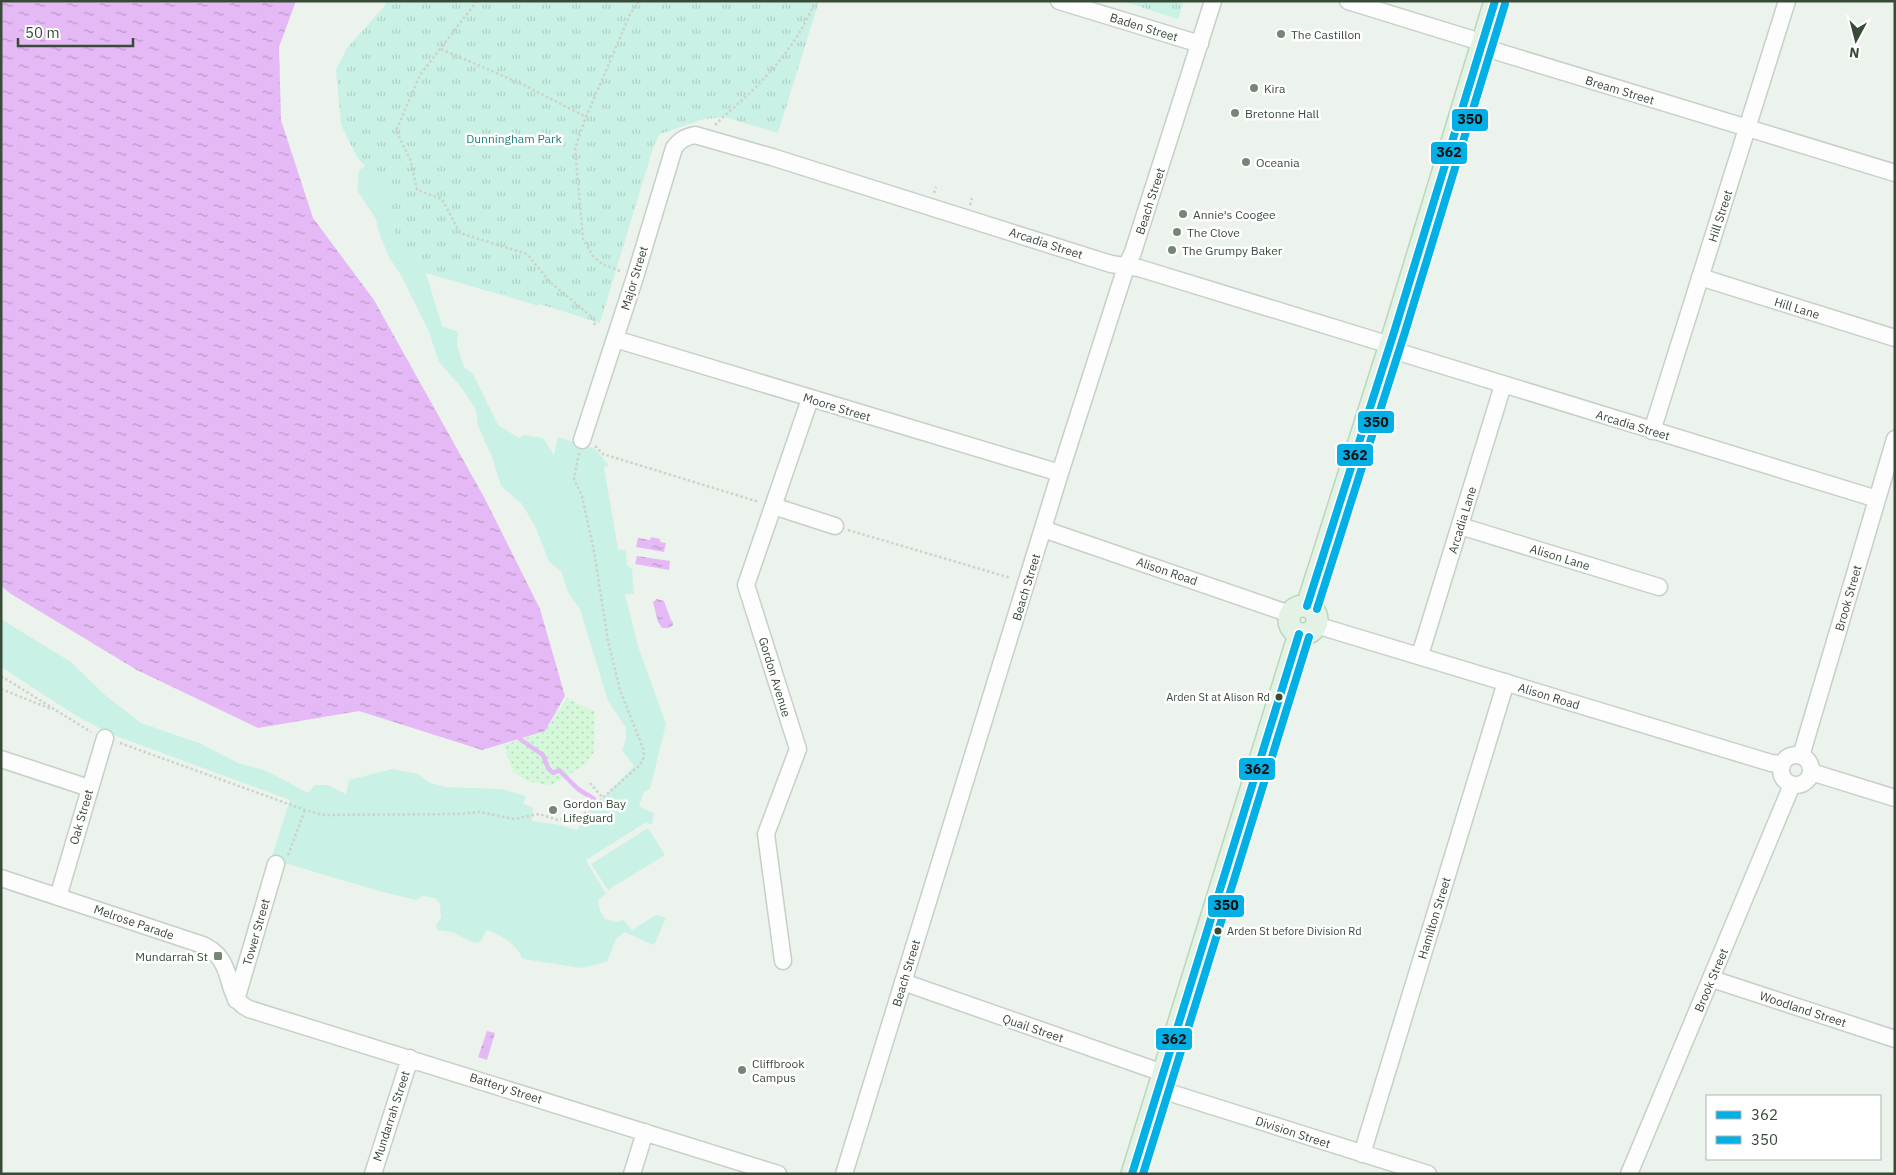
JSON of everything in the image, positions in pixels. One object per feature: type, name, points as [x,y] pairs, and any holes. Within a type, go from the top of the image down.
[{"type":"main road","points":[[1308,629],[1294,632],[1289,623],[1299,610],[1389,347],[1495,1]]},
{"type":"main road","points":[[1132,1174],[1160,1081],[1308,629]]},
{"type":"street","name":"Baden Street","points":[[1059,1],[1200,44]]},
{"type":"street","name":"Beach Street","points":[[844,1174],[1060,473],[1213,1]]},
{"type":"street","name":"Bream Street","points":[[1348,1],[1471,39],[1492,50],[1895,173]]},
{"type":"street","name":"Hill Street","points":[[1652,431],[1787,1]]},
{"type":"street","name":"Major Street","points":[[583,437],[635,277],[674,148],[686,136],[704,137]]},
{"type":"street","name":"Arcadia Street","points":[[704,137],[1111,264],[1139,268],[1503,385],[1877,500]]},
{"type":"street","name":"Hill Lane","points":[[1700,277],[1895,338]]},
{"type":"street","name":"Moore Street","points":[[615,339],[1060,473]]},
{"type":"street","name":"Arcadia Lane","points":[[1420,655],[1503,385]]},
{"type":"street","name":"Gordon Avenue","points":[[783,961],[766,834],[798,750],[746,585],[810,399]]},
{"type":"street","name":"Brook Street","points":[[1801,756],[1895,439]]},
{"type":"street","points":[[773,506],[835,526]]},
{"type":"street","name":"Alison Lane","points":[[1460,526],[1659,588]]},
{"type":"street","name":"Alison Road","points":[[1043,529],[1299,610]]},
{"type":"street","name":"Alison Road","points":[[1308,629],[1420,655],[1761,760],[1782,764]]},
{"type":"street","name":"Hamilton Street","points":[[1362,1154],[1506,682]]},
{"type":"street","name":"Oak Street","points":[[58,897],[105,738]]},
{"type":"street","points":[[1790,756],[1801,756],[1809,763],[1810,777],[1800,786],[1790,784],[1782,777],[1782,764],[1790,756]]},
{"type":"street","points":[[1,759],[89,788]]},
{"type":"street","points":[[1811,772],[1895,798]]},
{"type":"street","name":"Brook Street","points":[[1629,1174],[1712,979],[1789,792],[1790,784]]},
{"type":"street","name":"Tower Street","points":[[236,1000],[276,864]]},
{"type":"street","name":"Melrose Parade","points":[[1,878],[203,945],[212,950],[222,960],[236,1000]]},
{"type":"street","name":"Woodland Street","points":[[1712,979],[1895,1039]]},
{"type":"street","name":"Quail Street","points":[[903,982],[1160,1081]]},
{"type":"street","name":"Battery Street","points":[[236,1000],[249,1009],[778,1174]]},
{"type":"street","name":"Mundarrah Street","points":[[373,1174],[410,1058]]},
{"type":"street","name":"Division Street","points":[[1160,1081],[1362,1154],[1428,1174]]},
{"type":"street","points":[[632,1174],[645,1132]]},
{"type":"path","points":[[477,1],[420,75],[396,131],[411,160],[417,190],[442,200],[460,233],[527,254],[550,282],[594,319],[596,327]]},
{"type":"path","points":[[606,1],[639,1]]},
{"type":"path","points":[[635,277],[602,264],[593,256],[583,239],[575,148],[586,117],[630,14],[639,1]]},
{"type":"path","points":[[704,137],[730,109],[749,94],[783,56],[808,18],[815,1]]},
{"type":"path","points":[[441,49],[526,86],[586,117]]},
{"type":"path","points":[[1,676],[91,732],[323,815],[459,814],[480,812],[514,819],[539,814],[558,820],[583,815],[640,765],[643,760],[644,751],[620,690],[608,641],[594,551],[582,496],[574,479],[583,437],[602,454],[773,506]]},
{"type":"path","points":[[835,526],[996,574]]},
{"type":"path","points":[[1,689],[57,712]]},
{"type":"path","points":[[590,783],[603,798]]},
{"type":"path","points":[[291,851],[305,810]]},
{"type":"green space","name":"Dunningham Park","points":[[386,1],[819,1],[778,133],[724,117],[704,119],[660,134],[654,145],[600,323],[404,262],[392,225],[386,187],[358,159],[341,125],[336,70],[347,48],[384,7]]},
{"type":"green space","points":[[570,1],[539,306],[426,273],[442,326],[458,332],[457,345],[464,367],[473,374],[498,425],[519,438],[523,435],[543,438],[554,455],[558,437],[594,448],[609,465],[604,467],[618,549],[626,551],[627,565],[632,569],[634,594],[625,594],[638,646],[666,724],[650,789],[644,792],[639,806],[654,813],[652,824],[645,823],[586,860],[606,894],[598,900],[600,911],[605,919],[617,922],[624,920],[632,930],[656,915],[666,918],[654,945],[624,932],[616,939],[607,962],[580,968],[523,959],[516,948],[508,941],[487,930],[480,942],[475,943],[452,932],[437,930],[436,925],[441,917],[440,904],[435,898],[423,896],[416,900],[271,859],[290,800],[108,733],[75,715],[1,667],[1,619],[71,662],[105,695],[141,723],[199,743],[238,763],[267,771],[308,793],[315,785],[327,785],[346,794],[349,780],[392,769],[418,774],[430,783],[446,787],[501,789],[526,796],[523,803],[533,808],[532,821],[560,825],[577,830],[587,815],[634,766],[622,750],[626,739],[626,728],[608,701],[580,609],[568,592],[561,571],[549,562],[536,528],[522,504],[501,486],[492,457],[478,426],[476,410],[462,388],[439,362],[429,332],[402,277],[389,257],[379,233],[376,219],[357,190],[359,170],[370,164]]},
{"type":"green space","points":[[1122,1],[1184,1],[1178,19]]},
{"type":"green space","points":[[648,828],[665,855],[608,890],[591,864]]},
{"type":"sand","points":[[567,698],[595,712],[594,752],[586,764],[551,786],[527,781],[513,772],[504,745],[544,732]]},
{"type":"water","points":[[1,1],[296,1],[279,47],[281,120],[313,218],[374,300],[485,499],[540,609],[565,696],[545,731],[482,750],[359,711],[258,728],[137,670],[11,594],[1,586]]},
{"type":"water","points":[[651,537],[666,543],[664,552],[636,547],[638,538],[650,540]]},
{"type":"water","points":[[637,556],[670,561],[669,570],[635,564]]},
{"type":"water","points":[[657,599],[664,601],[673,622],[673,625],[669,628],[662,628],[658,622],[653,602]]},
{"type":"water","points":[[487,1031],[495,1033],[487,1060],[478,1057]]},
{"type":"waterway","points":[[520,739],[543,755],[548,768],[553,773],[559,770],[578,789],[594,799]]},
{"type":"transit line","name":"362","points":[[1307,606],[1395,329],[1495,1]]},
{"type":"transit line","name":"350","points":[[1317,609],[1405,332],[1505,4]]},
{"type":"transit line","name":"362","points":[[1132,1174],[1299,634]]},
{"type":"transit line","name":"350","points":[[1143,1174],[1309,637]]},
{"type":"place","name":"The Castillon","points":[[1281,34]]},
{"type":"place","name":"Kira","points":[[1254,88]]},
{"type":"place","name":"Bretonne Hall","points":[[1235,113]]},
{"type":"place","name":"Oceania","points":[[1246,162]]},
{"type":"place","name":"Annie's Coogee","points":[[1183,214]]},
{"type":"place","name":"The Clove","points":[[1177,232]]},
{"type":"place","name":"The Grumpy Baker","points":[[1172,250]]},
{"type":"place","name":"Arden St at Alison Rd","points":[[1279,697]]},
{"type":"place","name":"Gordon Bay Lifeguard","points":[[553,810]]},
{"type":"place","name":"Arden St before Division Rd","points":[[1218,931]]},
{"type":"place","name":"Mundarrah St","points":[[218,956]]},
{"type":"place","name":"Cliffbrook Campus","points":[[742,1070]]}]
